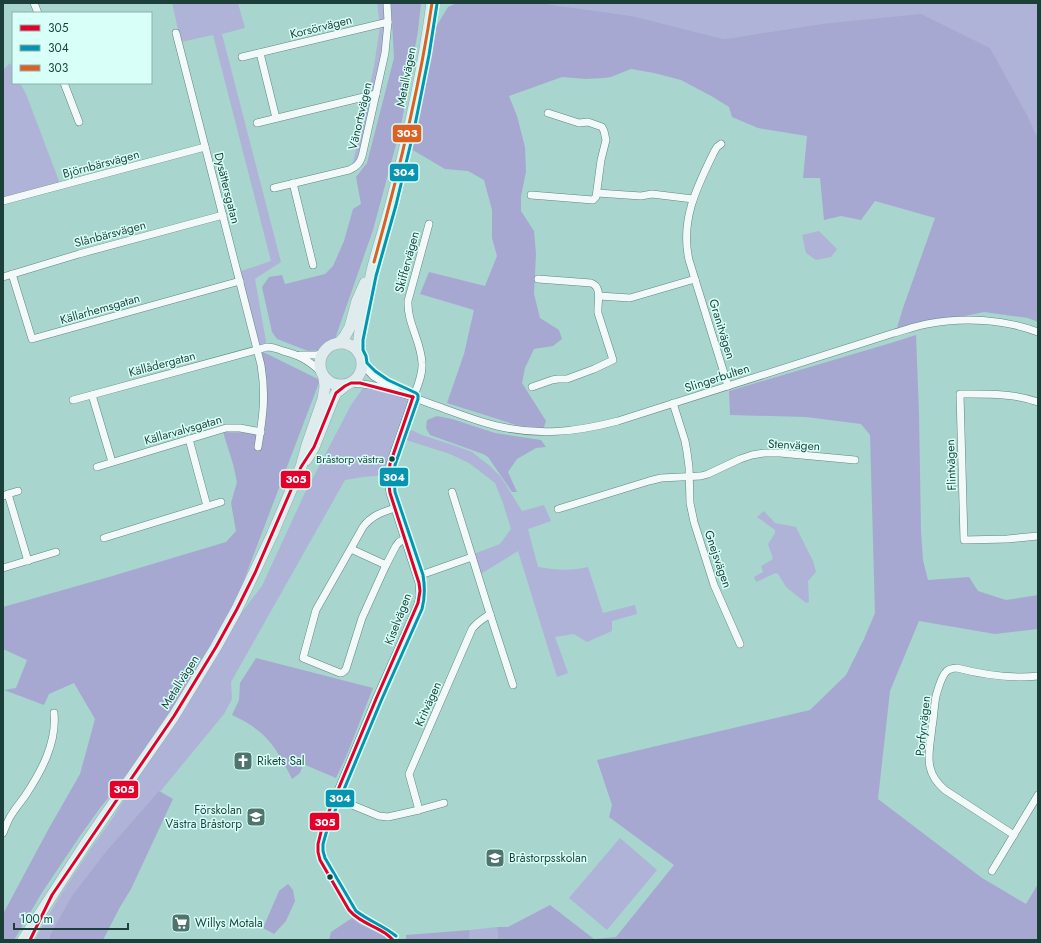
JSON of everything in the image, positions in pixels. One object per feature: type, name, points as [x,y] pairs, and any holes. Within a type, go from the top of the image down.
[{"type":"main road","name":"Metallvägen","points":[[24,940],[86,843],[174,716],[213,653],[237,610],[272,535],[301,467],[306,445],[323,399],[325,386],[320,361],[323,353],[330,346],[339,343],[345,336],[350,327],[357,301],[371,272],[405,149],[426,43],[432,3]]},
{"type":"main road","name":"Metallvägen","points":[[301,467],[314,447],[336,393],[358,377],[362,369],[358,352],[360,323],[369,290],[371,272]]},
{"type":"main road","points":[[339,343],[350,345],[358,352]]},
{"type":"main road","points":[[322,375],[331,384],[340,386],[348,384]]},
{"type":"main road","name":"Metallvägen","points":[[30,940],[52,895]]},
{"type":"street","name":"Vänortsvägen","points":[[274,188],[349,170],[359,164],[385,53],[388,22],[387,3]]},
{"type":"street","name":"Korsörvägen","points":[[242,57],[388,22]]},
{"type":"street","name":"Dysättersgatan","points":[[176,32],[261,364],[265,392],[264,412],[258,447]]},
{"type":"street","points":[[260,53],[276,118]]},
{"type":"street","points":[[64,84],[79,122]]},
{"type":"street","points":[[257,123],[376,94]]},
{"type":"street","points":[[531,195],[593,200],[597,193],[601,160],[606,140],[602,127],[588,122],[579,124],[548,113]]},
{"type":"street","name":"Granitvägen","points":[[721,144],[714,152],[693,200],[688,219],[686,239],[688,254],[695,279],[728,386]]},
{"type":"street","name":"Björnbärsvägen","points":[[3,201],[205,147]]},
{"type":"street","points":[[293,183],[313,264]]},
{"type":"street","points":[[597,193],[640,196],[652,194],[693,200]]},
{"type":"street","name":"Slånbärsvägen","points":[[3,277],[80,254],[223,215]]},
{"type":"street","name":"Skiffervägen","points":[[413,397],[421,375],[422,362],[419,346],[409,316],[408,301],[429,224]]},
{"type":"street","name":"Källarhemsgatan","points":[[12,274],[32,339],[240,281]]},
{"type":"street","points":[[532,387],[558,378],[568,378],[574,376],[613,360],[598,313],[599,296],[597,286],[591,283],[538,279]]},
{"type":"street","points":[[599,296],[630,298],[695,279]]},
{"type":"street","name":"Slingerbulten","points":[[348,384],[368,385],[404,394],[495,426],[522,431],[547,433],[597,427],[894,333],[927,324],[950,321],[980,320],[1008,324],[1038,332]]},
{"type":"street","points":[[257,349],[270,347],[297,355],[308,361],[322,375]]},
{"type":"street","name":"Källådergatan","points":[[73,400],[257,349]]},
{"type":"street","points":[[297,355],[316,355],[323,353]]},
{"type":"street","name":"Slingerbulten","points":[[362,364],[373,376],[404,394]]},
{"type":"street","points":[[92,394],[112,462]]},
{"type":"street","name":"Flintvägen","points":[[1038,402],[1022,397],[1004,394],[960,394],[964,540],[1038,536]]},
{"type":"street","name":"Kiselvägen","points":[[413,397],[391,459],[388,474],[389,487],[395,508],[418,576],[420,591],[417,607],[376,699],[335,798],[384,817],[393,817],[419,810]]},
{"type":"street","name":"Gnejsvägen","points":[[673,403],[687,452],[690,503],[694,522],[714,585],[740,644]]},
{"type":"street","name":"Källarvalvsgatan","points":[[97,467],[226,428],[240,428],[261,432]]},
{"type":"street","points":[[188,439],[207,506]]},
{"type":"street","name":"Stenvägen","points":[[689,477],[708,474],[740,459],[764,453],[780,453],[855,460]]},
{"type":"street","points":[[558,508],[661,478],[689,477]]},
{"type":"street","points":[[18,491],[6,495],[28,560]]},
{"type":"street","points":[[452,492],[513,685]]},
{"type":"street","points":[[104,538],[221,502]]},
{"type":"street","points":[[395,508],[382,512],[373,517],[367,521],[363,527],[316,610],[303,658],[343,673],[346,669],[362,618],[386,565],[396,546],[399,542],[405,539]]},
{"type":"street","points":[[351,549],[386,565]]},
{"type":"street","points":[[3,568],[56,552]]},
{"type":"street","points":[[418,576],[472,556]]},
{"type":"street","name":"Kritvägen","points":[[419,810],[409,774],[472,629],[480,620],[490,614]]},
{"type":"street","name":"Porfyrvägen","points":[[1014,835],[945,790],[933,777],[929,756],[935,702],[943,676],[952,668],[996,676],[1038,676]]},
{"type":"street","points":[[3,833],[6,816],[34,781],[50,748],[55,722],[54,713]]},
{"type":"street","points":[[992,871],[1038,795]]},
{"type":"street","points":[[419,810],[444,803]]},
{"type":"shaded area","points":[[172,3],[238,3],[245,28],[222,34],[281,262],[255,279],[267,347],[257,349],[238,272],[271,261],[213,35],[181,42]]},
{"type":"shaded area","points":[[377,3],[387,3],[389,23],[388,55],[363,165],[351,172],[374,66],[380,27]]},
{"type":"shaded area","points":[[391,3],[421,3],[418,31],[401,126],[373,230],[335,339],[325,350],[308,351],[277,339],[272,332],[262,287],[269,277],[282,275],[285,284],[325,274],[333,266],[344,241],[353,209],[361,204],[356,177],[367,163],[394,58]]},
{"type":"shaded area","points":[[457,3],[539,3],[633,16],[724,39],[821,24],[921,14],[990,48],[1038,138],[1038,322],[1028,318],[984,312],[896,331],[935,218],[875,201],[861,220],[841,216],[824,220],[820,178],[803,178],[807,136],[758,128],[732,117],[729,107],[681,80],[654,73],[631,69],[611,77],[604,78],[586,79],[562,77],[509,96],[517,116],[525,147],[526,172],[521,196],[521,211],[534,231],[536,254],[534,294],[540,318],[559,330],[562,339],[553,346],[534,349],[525,368],[522,383],[546,421],[543,430],[516,425],[447,403],[464,354],[474,310],[420,294],[429,272],[485,286],[497,256],[492,238],[492,210],[484,180],[468,171],[445,169],[411,149],[434,30],[448,7]]},
{"type":"shaded area","points":[[539,3],[1038,3],[1038,138],[1028,117],[821,24],[724,39],[633,16]]},
{"type":"shaded area","points":[[10,63],[12,68],[12,84],[21,84],[26,94],[62,189],[3,201],[3,70]]},
{"type":"shaded area","points":[[819,231],[837,249],[831,257],[816,260],[806,253],[802,235]]},
{"type":"shaded area","points":[[916,335],[921,531],[923,560],[928,580],[969,577],[978,591],[1006,600],[1038,595],[1038,629],[995,634],[919,621],[890,691],[878,799],[982,878],[1026,904],[1038,884],[1038,940],[498,940],[497,927],[508,927],[550,905],[594,939],[616,937],[674,865],[609,817],[612,805],[597,760],[810,710],[846,675],[875,613],[870,435],[861,424],[806,417],[730,415],[729,391]]},
{"type":"shaded area","points":[[257,349],[320,380],[222,638],[177,715],[100,808],[43,891],[14,940],[3,940],[3,914],[80,774],[95,719],[74,683],[49,694],[44,705],[4,690],[16,688],[27,660],[3,649],[3,607],[226,542],[236,531],[231,503],[237,482],[223,432],[260,433],[264,422]]},
{"type":"shaded area","points":[[363,388],[413,397],[405,427],[422,435],[472,452],[501,477],[522,511],[544,505],[551,521],[528,529],[538,567],[563,570],[588,567],[603,613],[635,605],[637,614],[612,621],[612,631],[587,642],[574,634],[555,637],[568,673],[557,677],[518,551],[479,575],[471,553],[476,553],[500,544],[511,529],[495,483],[469,463],[450,454],[400,438],[388,475],[345,480],[231,682],[232,699],[224,714],[159,793],[50,935],[49,940],[35,940],[63,891],[112,819],[177,715],[222,638],[262,586],[303,497],[351,405]]},
{"type":"shaded area","points":[[437,416],[452,419],[495,433],[541,440],[546,447],[536,448],[517,459],[508,472],[517,492],[512,492],[488,457],[430,435],[426,428],[427,420]]},
{"type":"shaded area","points":[[764,511],[775,523],[796,527],[813,561],[816,572],[808,581],[809,602],[806,603],[786,587],[776,573],[756,582],[754,577],[763,572],[761,566],[773,559],[768,544],[775,533],[775,530],[757,517]]},
{"type":"shaded area","points":[[256,658],[373,688],[346,757],[336,778],[303,764],[300,773],[292,779],[281,758],[268,739],[244,721],[232,715],[239,700],[240,683]]},
{"type":"shaded area","points":[[159,791],[173,799],[131,889],[103,940],[49,940],[50,935],[72,896],[105,853]]},
{"type":"shaded area","points":[[620,838],[657,870],[607,930],[569,898]]},
{"type":"shaded area","points":[[288,884],[293,890],[295,901],[286,921],[274,934],[263,928],[279,891]]},
{"type":"shaded area","points":[[352,918],[360,924],[384,936],[388,940],[329,940],[331,932]]},
{"type":"shaded area","points":[[497,927],[498,940],[469,940],[470,930]]},
{"type":"shaded area","points":[[470,930],[469,940],[406,940],[406,935]]},
{"type":"transit line","name":"303","points":[[374,262],[407,133],[421,68],[432,3]]},
{"type":"transit line","name":"304","points":[[396,936],[356,911],[325,858],[323,844],[327,830],[381,701],[422,609],[424,601],[423,575],[395,492],[394,478],[395,465],[418,399],[418,395],[388,380],[375,371],[367,363],[363,350],[363,340],[376,276],[396,205],[414,130],[429,55],[437,4]]},
{"type":"transit line","name":"305","points":[[30,940],[52,895],[174,716],[216,647],[255,573],[301,467],[314,447],[336,393],[351,383],[360,383],[413,397]]},
{"type":"transit line","name":"305","points":[[393,940],[385,933],[357,918],[349,910],[320,860],[318,844],[322,828],[418,603],[420,591],[419,583],[390,493],[388,478],[390,464],[413,397]]},
{"type":"place","name":"Bråstorp västra","points":[[392,459]]},
{"type":"place","name":"Rikets Sal","points":[[243,761]]},
{"type":"place","name":"Förskolan Västra Bråstorp","points":[[256,817]]},
{"type":"place","name":"Bråstorpsskolan","points":[[495,858]]},
{"type":"place","name":"Willys Motala","points":[[181,923]]}]
